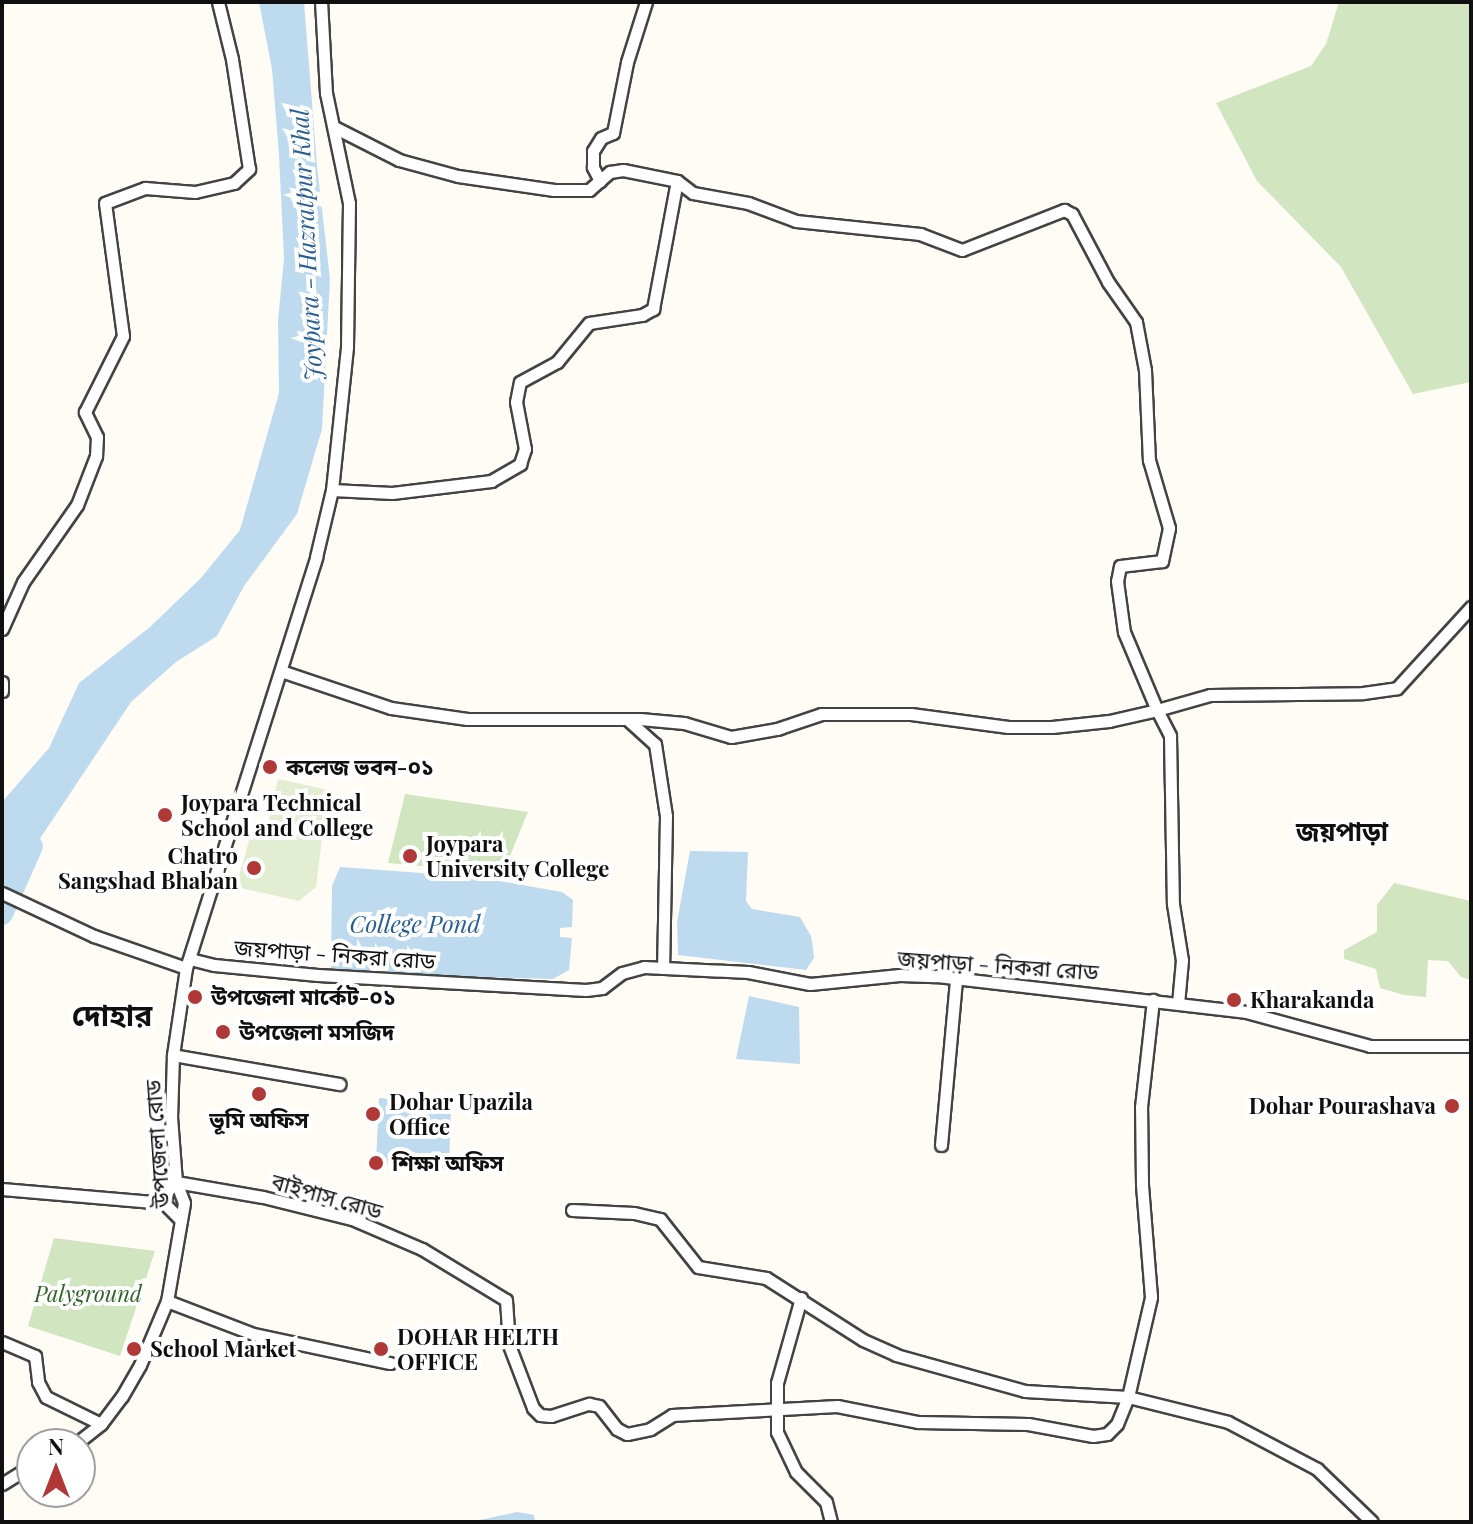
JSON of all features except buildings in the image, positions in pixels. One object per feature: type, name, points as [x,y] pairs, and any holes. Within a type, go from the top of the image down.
[{"type":"street","points":[[2,629],[23,582],[77,505],[98,448],[97,437],[85,412],[123,336],[105,203],[145,188],[195,192],[234,183],[249,169],[232,59],[218,2]]},
{"type":"street","name":"উপজেলা রোড","points":[[96,1428],[140,1365],[167,1301],[184,1195],[176,1182],[171,1117],[173,1055],[188,963],[316,557],[332,490],[347,347],[349,203],[321,51],[321,2]]},
{"type":"street","points":[[600,181],[593,167],[593,151],[601,138],[613,133],[627,62],[646,2]]},
{"type":"street","points":[[334,127],[399,160],[458,176],[554,190],[589,190],[610,172],[623,170],[677,181],[693,193],[748,203],[796,221],[920,234],[962,250],[1064,210],[1072,214],[1108,282],[1136,322],[1145,370],[1149,460],[1169,528],[1162,561],[1120,566],[1117,581],[1124,632],[1170,736],[1173,904],[1182,960],[1178,1004]]},
{"type":"street","points":[[332,490],[392,493],[491,481],[520,464],[525,449],[516,402],[520,382],[557,362],[589,323],[642,315],[653,309],[677,181]]},
{"type":"street","points":[[281,671],[391,708],[467,719],[684,723],[731,737],[777,729],[821,714],[911,714],[1008,727],[1052,727],[1109,721],[1210,695],[1363,693],[1397,688],[1471,607]]},
{"type":"street","points":[[2,682],[2,691]]},
{"type":"street","points":[[628,720],[655,744],[666,816],[663,968]]},
{"type":"street","points":[[2,893],[94,936],[188,963]]},
{"type":"street","name":"জয়পাড়া - নিকরা রোড","points":[[188,963],[318,975],[586,990],[602,988],[633,969],[748,972],[810,984],[900,975],[1153,1000],[1256,1014],[1370,1046],[1471,1046]]},
{"type":"street","points":[[941,1145],[956,979]]},
{"type":"street","points":[[776,1409],[837,1406],[918,1422],[1028,1424],[1093,1436],[1107,1434],[1117,1424],[1128,1397],[1151,1297],[1142,1184],[1141,1107],[1153,1000]]},
{"type":"street","points":[[173,1055],[340,1084]]},
{"type":"street","points":[[176,1182],[168,1190],[164,1203],[166,1210],[181,1220]]},
{"type":"street","name":"বাইপাস রোড","points":[[176,1182],[263,1197],[352,1219],[422,1249],[502,1295],[508,1309],[509,1345],[533,1408],[540,1415],[551,1416],[589,1404],[599,1406],[617,1429],[627,1434],[650,1429],[672,1415],[776,1409]]},
{"type":"street","points":[[2,1189],[164,1203]]},
{"type":"street","points":[[572,1210],[652,1215],[668,1226],[698,1267],[766,1278],[863,1340],[896,1355],[986,1383],[1044,1393],[1076,1392],[1128,1397],[1228,1422],[1317,1469],[1372,1522]]},
{"type":"street","points":[[801,1298],[777,1383],[776,1409],[782,1446],[796,1472],[826,1502],[831,1522]]},
{"type":"street","points":[[167,1301],[253,1334],[390,1363]]},
{"type":"street","points":[[2,1342],[35,1356],[38,1382],[46,1397],[101,1424]]},
{"type":"green space","points":[[1339,2],[1471,2],[1471,382],[1413,394],[1341,267],[1257,181],[1216,103],[1311,66],[1326,44]]},
{"type":"green space","points":[[278,779],[328,790],[316,887],[299,901],[236,887],[250,837],[266,833]]},
{"type":"green space","points":[[405,794],[528,812],[503,873],[388,863]]},
{"type":"green space","points":[[1394,883],[1471,901],[1471,980],[1461,977],[1448,961],[1428,960],[1426,997],[1404,995],[1380,988],[1376,969],[1344,959],[1344,950],[1377,932],[1377,905]]},
{"type":"green space","name":"Palyground","points":[[54,1238],[155,1251],[120,1356],[28,1326]]},
{"type":"water","points":[[259,2],[304,2],[330,279],[322,429],[297,514],[244,586],[217,636],[176,662],[131,702],[19,870],[2,914],[2,802],[49,748],[79,683],[150,627],[201,578],[240,530],[279,393],[278,321],[284,258],[279,155],[272,69]]},
{"type":"water","points":[[690,851],[748,852],[746,901],[752,909],[800,917],[811,936],[813,948],[814,958],[806,970],[678,955],[677,922]]},
{"type":"water","name":"College Pond","points":[[340,867],[476,877],[562,892],[573,900],[572,927],[560,928],[560,937],[572,938],[569,970],[553,979],[388,974],[387,967],[370,967],[369,973],[331,970],[332,886]]},
{"type":"water","points":[[749,996],[799,1007],[800,1064],[736,1059]]},
{"type":"water","points":[[379,1098],[451,1105],[449,1169],[376,1163]]},
{"type":"water","points":[[517,1512],[534,1515],[535,1522],[470,1522]]},
{"type":"waterway","name":"Joypara - Hazratpur Khal","points":[[2,914],[32,846]]},
{"type":"place","name":"কলেজ ভবন-০১","points":[[270,767]]},
{"type":"place","name":"Joypara Technical School and College","points":[[165,815]]},
{"type":"place","name":"Joypara University College","points":[[410,856]]},
{"type":"place","name":"Chatro Sangshad Bhaban","points":[[254,868]]},
{"type":"place","name":"উপজেলা মার্কেট-০১","points":[[195,997]]},
{"type":"place","name":"Kharakanda","points":[[1234,1000]]},
{"type":"place","name":"উপজেলা মসজিদ","points":[[223,1032]]},
{"type":"place","name":"ভূমি অফিস","points":[[259,1094]]},
{"type":"place","name":"Dohar Pourashava","points":[[1452,1106]]},
{"type":"place","name":"Dohar Upazila Office","points":[[373,1114]]},
{"type":"place","name":"শিক্ষা অফিস","points":[[376,1163]]},
{"type":"place","name":"School Market","points":[[134,1349]]},
{"type":"place","name":"DOHAR HELTH OFFICE","points":[[381,1349]]},
{"type":"district","name":"জয়পাড়া","points":[[1342,831]]},
{"type":"district","name":"দোহার","points":[[112,1014]]}]
